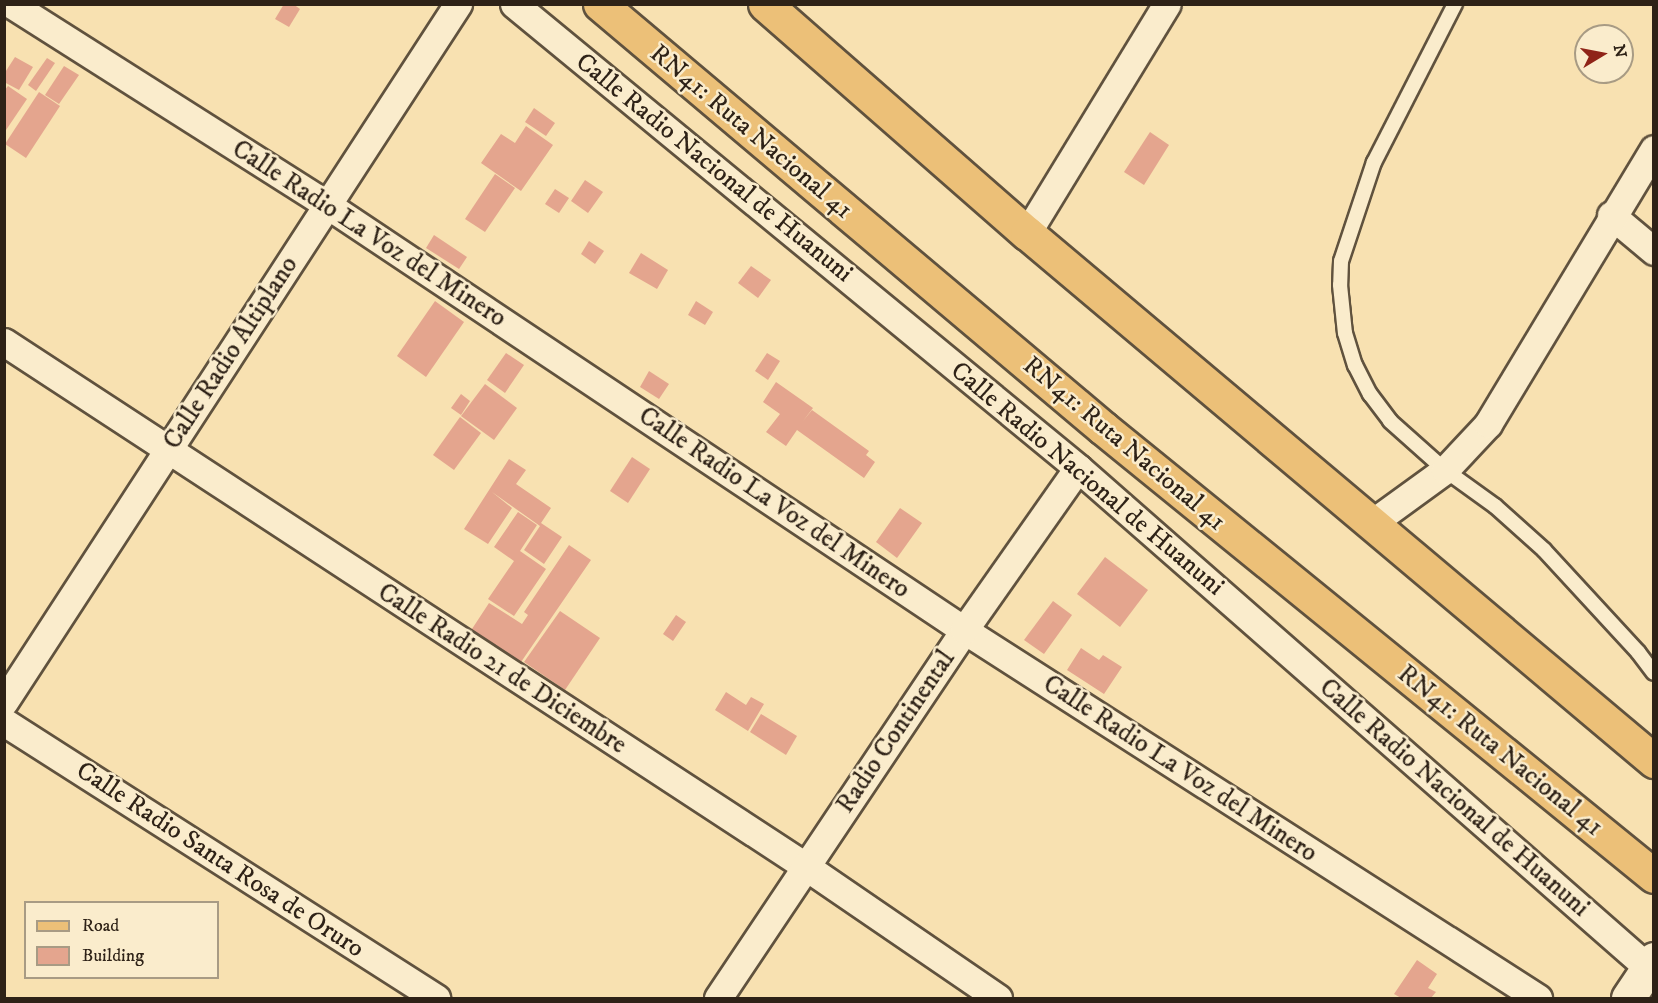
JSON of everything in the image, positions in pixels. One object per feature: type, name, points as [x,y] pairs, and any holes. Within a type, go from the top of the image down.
[{"type":"main road","name":"RN41: Ruta Nacional 41","points":[[600,4],[1103,428],[1653,876]]},
{"type":"main road","points":[[765,4],[1027,233],[1653,761]]},
{"type":"street","name":"Calle Radio La Voz del Minero","points":[[11,4],[326,204],[964,630],[1538,999]]},
{"type":"street","name":"Calle Radio Altiplano","points":[[4,702],[458,4]]},
{"type":"street","name":"Calle Radio Nacional de Huanuni","points":[[514,4],[1078,468],[1652,967]]},
{"type":"street","points":[[1027,233],[1167,4]]},
{"type":"street","points":[[1372,523],[1445,471],[1488,423],[1653,148]]},
{"type":"street","points":[[1611,215],[1653,251]]},
{"type":"street","name":"Calle Radio 21 de Diciembre","points":[[4,342],[805,866],[998,999]]},
{"type":"street","name":"Radio Continental","points":[[718,999],[964,630],[1078,468]]},
{"type":"street","name":"Calle Radio Santa Rosa de Oruro","points":[[4,722],[436,999]]},
{"type":"street","points":[[1628,999],[1652,967]]},
{"type":"lane","points":[[1455,4],[1374,162],[1341,261],[1340,285],[1345,333],[1355,365],[1370,394],[1390,421],[1445,471],[1495,506],[1544,550],[1638,652],[1653,674]]},
{"type":"building","points":[[284,4],[293,4],[300,9],[289,27],[275,19]]},
{"type":"building","points":[[15,57],[33,67],[19,90],[4,82],[4,74]]},
{"type":"building","points":[[47,58],[55,63],[36,91],[28,85]]},
{"type":"building","points":[[64,66],[79,75],[59,104],[45,95]]},
{"type":"building","points":[[8,86],[27,99],[4,133],[4,91]]},
{"type":"building","points":[[39,92],[60,106],[26,158],[5,144]]},
{"type":"building","points":[[534,108],[555,123],[546,136],[525,122]]},
{"type":"building","points":[[526,126],[553,145],[521,191],[481,163],[501,134],[515,143]]},
{"type":"building","points":[[1150,132],[1169,145],[1144,185],[1124,172]]},
{"type":"building","points":[[495,174],[515,188],[485,232],[465,219]]},
{"type":"building","points":[[585,180],[603,192],[588,213],[571,201]]},
{"type":"building","points":[[555,189],[569,198],[559,213],[545,204]]},
{"type":"building","points":[[434,235],[467,257],[459,269],[426,248]]},
{"type":"building","points":[[589,241],[604,251],[595,264],[581,254]]},
{"type":"building","points":[[641,253],[668,270],[657,289],[629,273]]},
{"type":"building","points":[[751,266],[771,280],[758,298],[738,283]]},
{"type":"building","points":[[435,301],[464,322],[426,377],[397,356]]},
{"type":"building","points":[[696,301],[713,312],[705,325],[688,315]]},
{"type":"building","points":[[506,353],[524,365],[505,393],[487,380]]},
{"type":"building","points":[[767,353],[780,361],[768,380],[755,371]]},
{"type":"building","points":[[649,371],[669,384],[659,399],[640,387]]},
{"type":"building","points":[[776,382],[813,408],[803,421],[812,410],[869,451],[866,455],[875,462],[864,478],[797,430],[786,446],[766,432],[780,414],[763,402]]},
{"type":"building","points":[[485,384],[517,408],[494,440],[461,416]]},
{"type":"building","points":[[461,394],[470,401],[461,415],[451,408]]},
{"type":"building","points":[[460,417],[481,433],[454,470],[433,455]]},
{"type":"building","points":[[632,457],[650,469],[628,503],[610,491]]},
{"type":"building","points":[[509,459],[526,470],[516,484],[551,508],[541,523],[562,537],[544,564],[524,550],[540,526],[492,492],[512,508],[488,544],[464,529]]},
{"type":"building","points":[[900,508],[922,523],[897,558],[876,542]]},
{"type":"building","points":[[518,512],[537,525],[520,551],[546,569],[514,616],[488,599],[514,561],[494,547]]},
{"type":"building","points":[[569,545],[591,560],[519,665],[470,632],[489,603],[522,624],[528,615],[524,612]]},
{"type":"building","points":[[1105,557],[1148,590],[1120,627],[1077,594]]},
{"type":"building","points":[[1053,601],[1072,615],[1044,654],[1024,640]]},
{"type":"building","points":[[560,611],[600,638],[565,690],[524,662]]},
{"type":"building","points":[[676,615],[686,622],[673,641],[663,634]]},
{"type":"building","points":[[1081,648],[1099,660],[1103,655],[1122,667],[1104,694],[1067,670]]},
{"type":"building","points":[[726,692],[746,705],[751,697],[764,704],[748,731],[715,710]]},
{"type":"building","points":[[761,714],[797,736],[786,755],[750,732]]},
{"type":"building","points":[[1417,960],[1437,974],[1428,988],[1436,992],[1431,998],[1401,998],[1394,994]]}]
